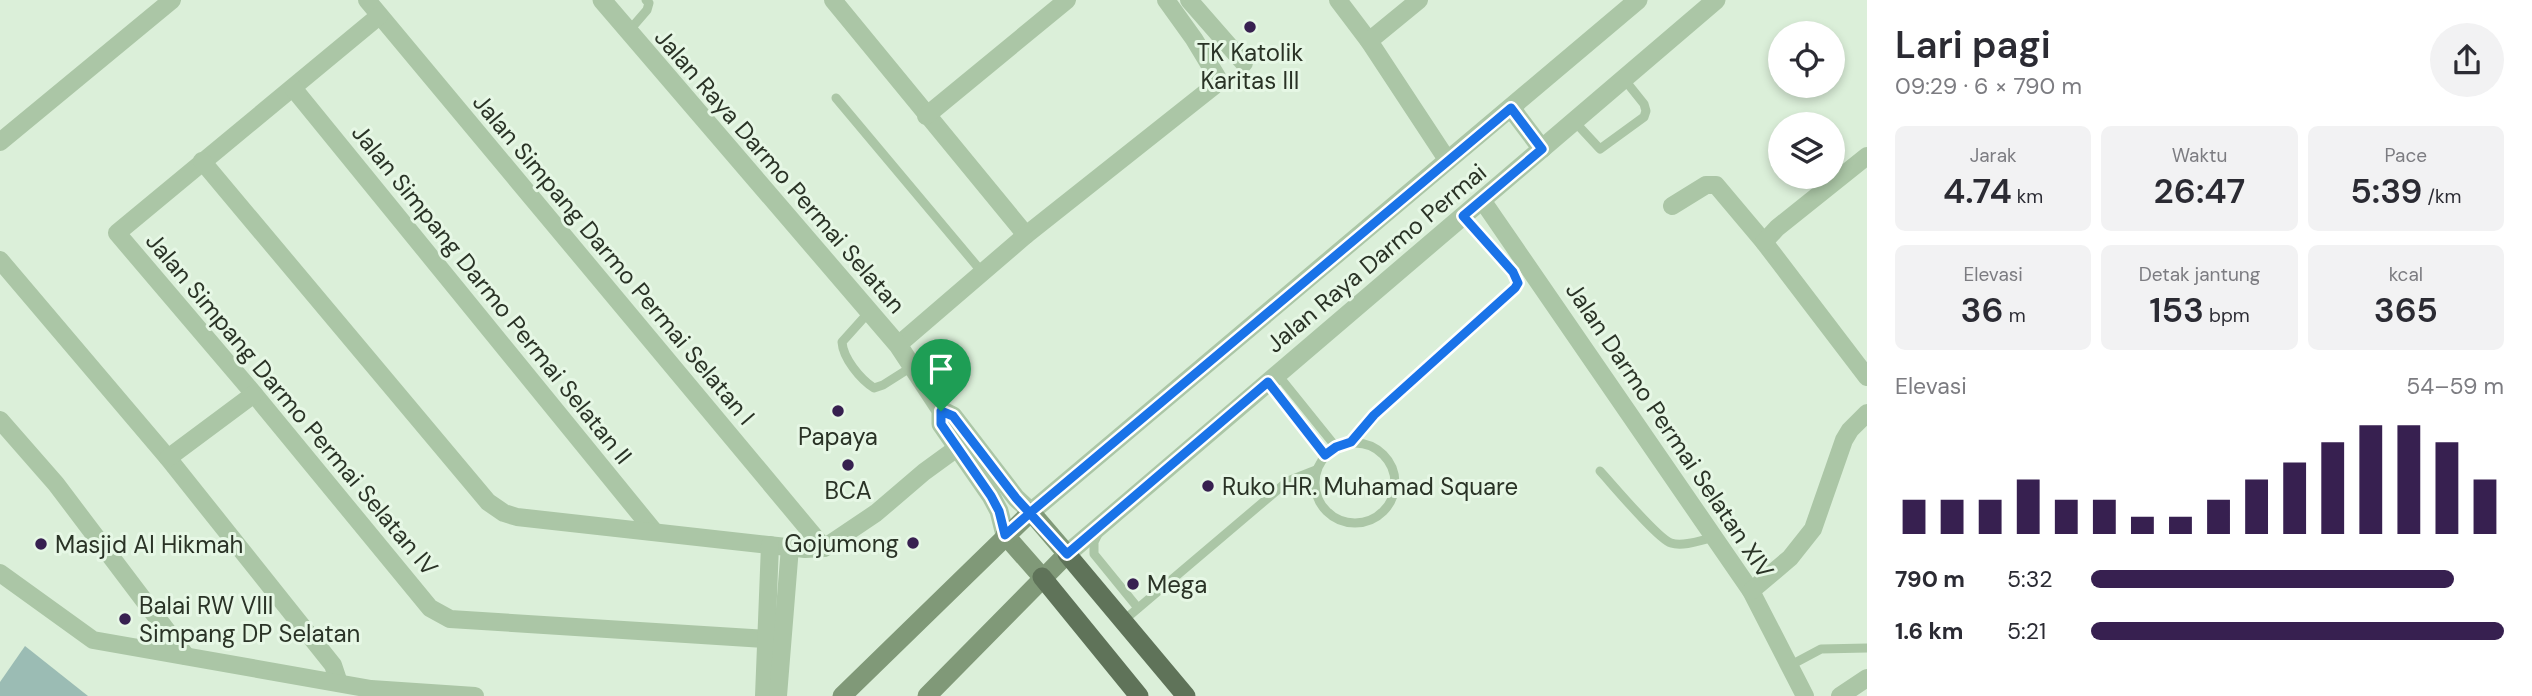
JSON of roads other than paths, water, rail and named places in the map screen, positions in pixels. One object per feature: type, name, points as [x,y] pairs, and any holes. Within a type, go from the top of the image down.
[{"type":"main road","points":[[842,696],[1031,512],[1067,554],[1130,615],[1185,696]]},
{"type":"main road","points":[[1005,535],[1139,696]]},
{"type":"main road","points":[[926,696],[1067,554]]},
{"type":"street","points":[[0,142],[173,0]]},
{"type":"street","name":"Jalan Simpang Darmo Permai Selatan I","points":[[367,0],[824,548]]},
{"type":"street","name":"Jalan Raya Darmo Permai Selatan","points":[[602,0],[898,345],[941,411],[941,424],[995,503],[1005,535]]},
{"type":"street","points":[[926,116],[1067,0]]},
{"type":"street","points":[[898,345],[1026,235],[1214,86],[1217,76],[1166,0]]},
{"type":"street","points":[[1189,0],[1244,63]]},
{"type":"street","points":[[1338,0],[1369,41],[1448,161]]},
{"type":"street","points":[[1369,41],[1419,0]]},
{"type":"street","name":"Jalan Raya Darmo Permai","points":[[1031,512],[1638,0]]},
{"type":"street","name":"Jalan Raya Darmo Permai","points":[[1067,554],[1466,219],[1482,200],[1716,0]]},
{"type":"street","points":[[841,3],[926,116],[1026,235]]},
{"type":"street","name":"Jalan Simpang Darmo Permai Selatan IV","points":[[379,16],[117,233],[254,394],[429,608],[450,619],[774,639]]},
{"type":"street","name":"Jalan Simpang Darmo Permai Selatan II","points":[[293,88],[653,530]]},
{"type":"street","points":[[1511,108],[1542,149]]},
{"type":"street","points":[[1765,242],[1777,228],[1867,156]]},
{"type":"street","points":[[202,161],[488,502],[504,513],[517,517],[770,545],[824,548],[876,513],[957,448]]},
{"type":"street","points":[[1672,206],[1706,185],[1716,185],[1765,242],[1867,377]]},
{"type":"street","name":"Jalan Darmo Permai Selatan XIV","points":[[1482,200],[1716,537],[1751,591],[1805,696]]},
{"type":"street","points":[[0,260],[168,458],[333,665],[339,682]]},
{"type":"street","points":[[168,458],[254,394]]},
{"type":"street","name":"Jalan Raya Darmo Permai Selatan","points":[[941,411],[953,416],[1016,498],[1031,512]]},
{"type":"street","points":[[1751,591],[1790,558],[1813,529],[1844,440],[1867,413]]},
{"type":"street","points":[[0,420],[56,484],[186,656]]},
{"type":"street","points":[[770,545],[778,696]]},
{"type":"street","points":[[764,696],[790,547]]},
{"type":"street","points":[[0,573],[93,639],[339,682],[370,693],[475,696]]},
{"type":"street","points":[[1840,696],[1867,678]]},
{"type":"lane","points":[[628,32],[647,10],[649,3],[646,0]]},
{"type":"lane","points":[[1574,121],[1600,149],[1644,117],[1644,104],[1624,79]]},
{"type":"lane","points":[[836,97],[982,272]]},
{"type":"lane","points":[[1351,442],[1374,415],[1518,283],[1513,272],[1466,219]]},
{"type":"lane","points":[[869,312],[842,342],[843,351],[865,383],[874,388],[883,385],[913,366]]},
{"type":"lane","points":[[1274,380],[1336,447]]},
{"type":"lane","points":[[1274,380],[1325,455]]},
{"type":"lane","points":[[1274,380],[1100,530],[1094,542],[1094,554],[1130,615],[1288,481],[1316,470]]},
{"type":"lane","points":[[1351,442],[1374,446],[1391,462],[1397,485],[1390,507],[1371,521],[1348,523],[1328,513],[1316,493],[1316,470],[1325,455],[1336,447],[1351,442]]},
{"type":"lane","points":[[1601,471],[1664,539],[1671,543],[1684,543],[1716,537]]},
{"type":"lane","points":[[1791,665],[1821,649],[1867,648]]},
{"type":"place","name":"TK Katolik Karitas III","points":[[1250,27]]},
{"type":"place","name":"Papaya","points":[[838,411]]},
{"type":"place","name":"BCA","points":[[848,465]]},
{"type":"place","name":"Ruko HR. Muhamad Square","points":[[1208,486]]},
{"type":"place","name":"Gojumong","points":[[913,543]]},
{"type":"place","name":"Masjid Al Hikmah","points":[[41,544]]},
{"type":"place","name":"Mega","points":[[1133,584]]},
{"type":"place","name":"Balai RW VIII Simpang DP Selatan","points":[[125,619]]}]
